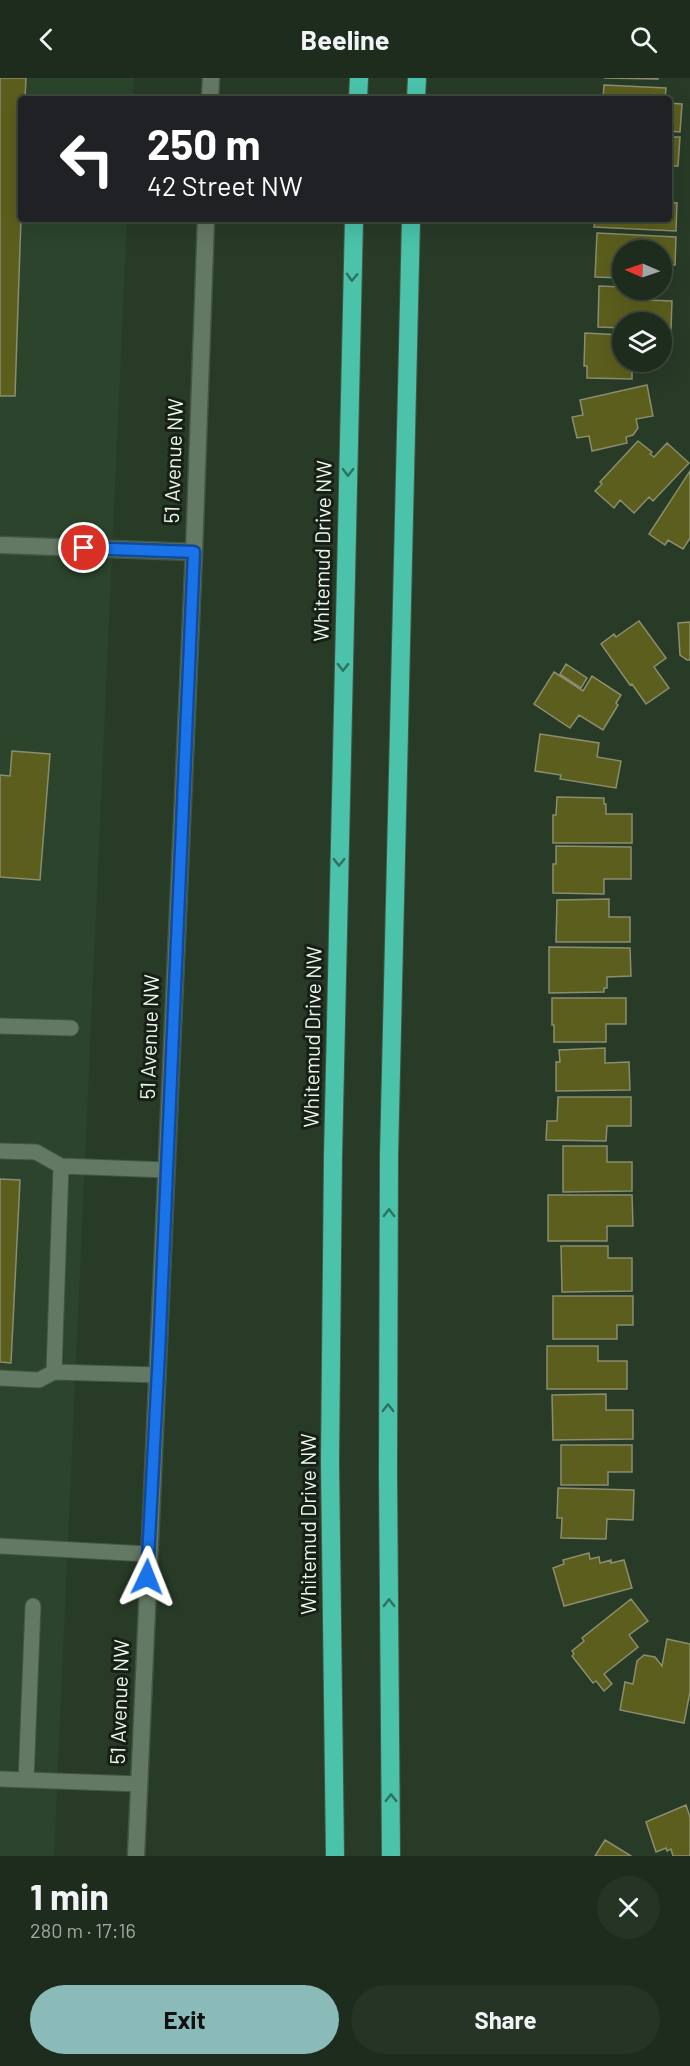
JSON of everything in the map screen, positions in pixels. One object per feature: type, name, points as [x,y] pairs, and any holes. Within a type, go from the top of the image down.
[{"type":"highway","points":[[358,96],[359,78]]},
{"type":"highway","points":[[416,96],[417,78]]},
{"type":"highway","name":"Whitemud Drive NW","points":[[335,1856],[330,1462],[332,1168],[354,222]]},
{"type":"highway","points":[[391,1856],[388,1473],[389,1156],[411,222]]},
{"type":"street","points":[[210,96],[211,78]]},
{"type":"street","name":"51 Avenue NW","points":[[136,1856],[194,552],[206,222]]},
{"type":"street","points":[[0,545],[194,552]]},
{"type":"lane","points":[[0,1026],[70,1028]]},
{"type":"lane","points":[[0,1151],[36,1152],[61,1166],[167,1170]]},
{"type":"lane","points":[[54,1372],[61,1166]]},
{"type":"lane","points":[[0,1378],[39,1380],[54,1372],[158,1375]]},
{"type":"lane","points":[[0,1546],[148,1554]]},
{"type":"lane","points":[[26,1780],[33,1606]]},
{"type":"lane","points":[[0,1779],[139,1784]]},
{"type":"shaded area","points":[[0,78],[134,78],[133,96],[18,96],[18,222],[127,222],[54,1856],[0,1856]]},
{"type":"building","points":[[0,78],[26,78],[25,96],[18,96],[18,222],[21,222],[15,396],[0,396]]},
{"type":"building","points":[[604,78],[658,78],[658,79]]},
{"type":"building","points":[[604,85],[666,88],[665,96],[603,96]]},
{"type":"building","points":[[672,103],[682,104],[680,132],[672,131]]},
{"type":"building","points":[[672,137],[680,137],[678,166],[672,166]]},
{"type":"building","points":[[672,202],[677,203],[676,231],[594,227],[595,222],[672,222]]},
{"type":"building","points":[[597,233],[676,237],[675,265],[672,265],[672,240],[612,240],[612,278],[595,277]]},
{"type":"building","points":[[599,286],[612,287],[612,300],[672,301],[672,312],[612,312],[612,328],[598,327]]},
{"type":"building","points":[[585,333],[612,334],[612,372],[632,372],[632,379],[587,378],[587,366],[584,366]]},
{"type":"building","points":[[647,385],[653,416],[636,419],[638,428],[633,435],[626,437],[627,443],[592,451],[589,436],[577,438],[572,417],[583,415],[580,400]]},
{"type":"building","points":[[638,441],[652,452],[650,454],[654,457],[667,443],[689,463],[653,501],[649,497],[634,513],[620,500],[614,508],[595,491],[602,484],[600,482]]},
{"type":"building","points":[[690,471],[690,538],[683,549],[668,540],[665,545],[649,534]]},
{"type":"building","points":[[639,621],[666,658],[654,667],[669,688],[646,704],[601,644],[614,634],[616,637]]},
{"type":"building","points":[[690,622],[690,660],[687,660],[680,655],[678,623]]},
{"type":"building","points":[[566,664],[587,678],[581,688],[560,674]]},
{"type":"building","points":[[554,672],[583,691],[592,676],[621,695],[616,703],[618,705],[603,730],[579,715],[570,728],[534,704]]},
{"type":"building","points":[[540,734],[599,743],[597,757],[621,761],[616,788],[560,779],[561,775],[535,771]]},
{"type":"building","points":[[12,751],[50,754],[40,880],[0,877],[0,775],[10,776]]},
{"type":"building","points":[[557,797],[604,798],[606,814],[632,814],[632,843],[553,843],[553,815],[556,815]]},
{"type":"building","points":[[556,846],[631,847],[631,879],[604,879],[604,894],[553,893],[553,864],[556,864]]},
{"type":"building","points":[[609,899],[609,917],[630,917],[630,942],[556,942],[557,900]]},
{"type":"building","points":[[549,947],[630,948],[631,976],[607,977],[607,988],[604,988],[604,992],[549,993]]},
{"type":"building","points":[[552,998],[626,998],[626,1024],[606,1024],[606,1042],[554,1042]]},
{"type":"building","points":[[605,1048],[605,1063],[629,1062],[630,1090],[556,1091],[556,1062],[560,1062],[559,1050]]},
{"type":"building","points":[[558,1097],[631,1097],[631,1126],[607,1126],[606,1141],[546,1140],[547,1121],[557,1121]]},
{"type":"building","points":[[563,1146],[607,1146],[607,1162],[632,1162],[632,1191],[563,1192]]},
{"type":"building","points":[[0,1179],[20,1180],[11,1363],[0,1362]]},
{"type":"building","points":[[548,1195],[632,1195],[633,1226],[607,1226],[607,1241],[548,1241]]},
{"type":"building","points":[[561,1246],[608,1246],[608,1258],[632,1258],[632,1291],[562,1292]]},
{"type":"building","points":[[553,1296],[633,1296],[633,1325],[617,1325],[617,1339],[553,1339]]},
{"type":"building","points":[[547,1346],[598,1346],[598,1361],[627,1361],[627,1389],[547,1389]]},
{"type":"building","points":[[606,1394],[606,1410],[633,1410],[633,1439],[553,1440],[552,1395]]},
{"type":"building","points":[[561,1445],[632,1445],[632,1472],[608,1472],[608,1485],[561,1485]]},
{"type":"building","points":[[558,1488],[634,1490],[633,1520],[607,1519],[606,1539],[561,1538],[562,1518],[557,1518]]},
{"type":"building","points":[[589,1553],[590,1559],[599,1557],[600,1563],[624,1560],[632,1588],[564,1606],[553,1568],[564,1564],[563,1560]]},
{"type":"building","points":[[631,1599],[648,1621],[629,1635],[638,1647],[604,1674],[612,1684],[604,1691],[596,1681],[593,1683],[572,1656],[574,1654],[572,1651],[584,1641],[582,1638]]},
{"type":"building","points":[[667,1639],[690,1644],[690,1692],[684,1723],[620,1710],[625,1682],[633,1684],[637,1661],[644,1655],[655,1657],[662,1666]]},
{"type":"building","points":[[686,1805],[690,1817],[690,1856],[673,1856],[671,1849],[667,1851],[666,1848],[656,1852],[646,1822]]},
{"type":"building","points":[[605,1840],[631,1856],[595,1856]]},
{"type":"route","points":[[84,548],[194,552],[147,1577]]}]
